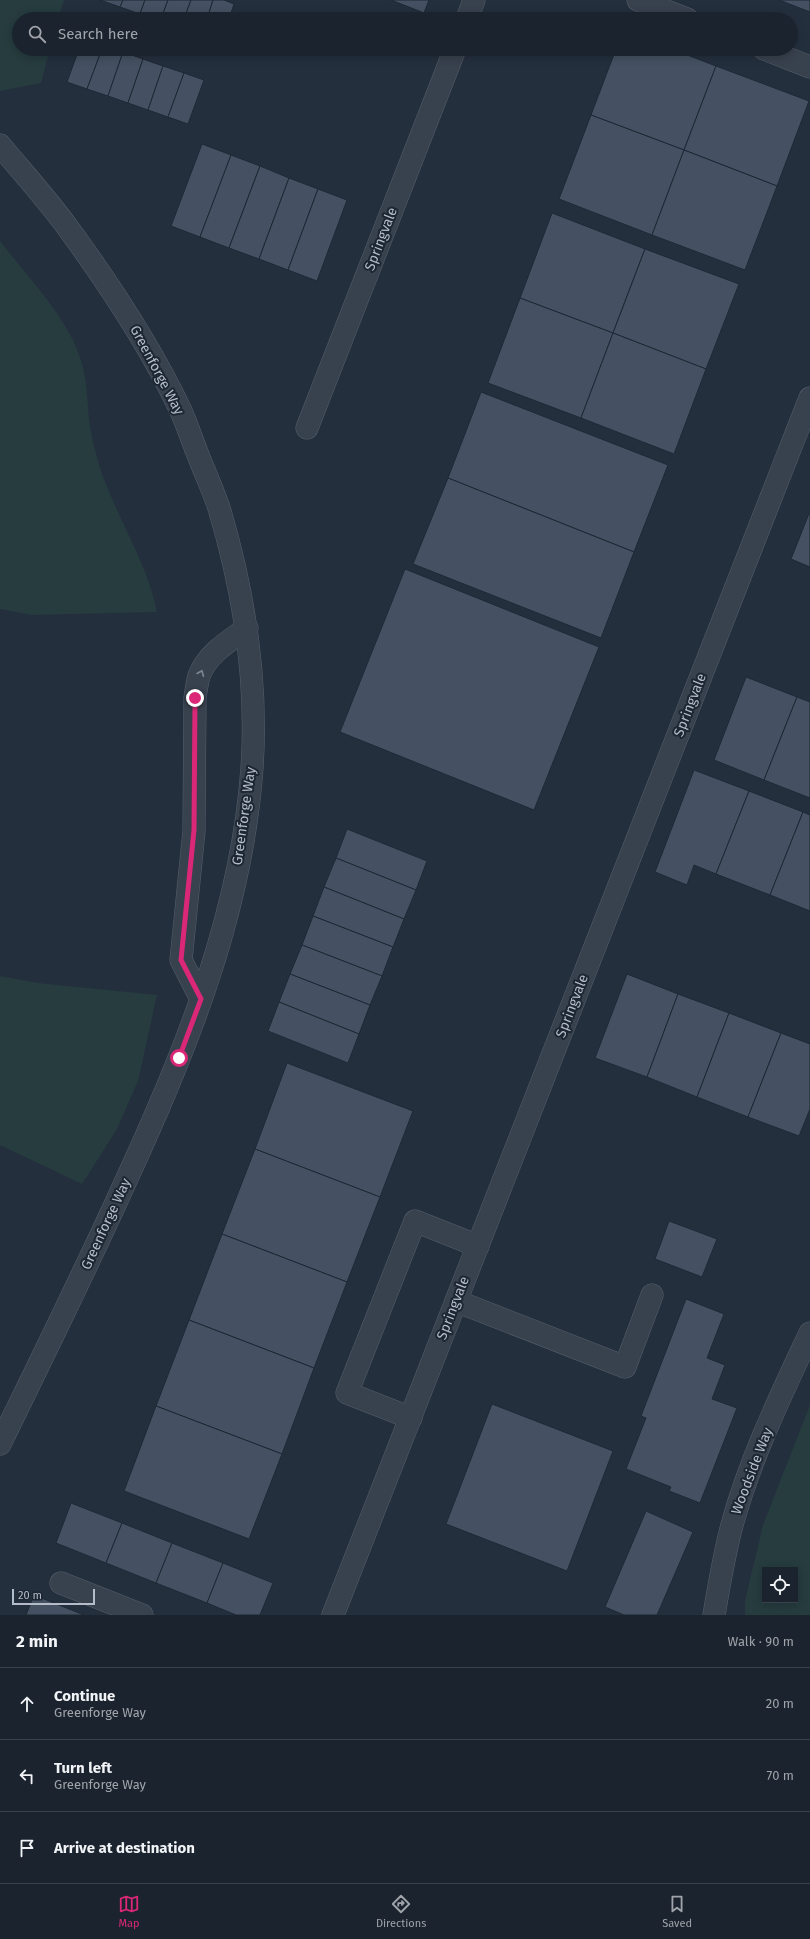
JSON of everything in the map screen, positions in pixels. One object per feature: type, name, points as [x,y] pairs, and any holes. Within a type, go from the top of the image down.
[{"type":"street","points":[[470,12],[474,0]]},
{"type":"street","points":[[638,0],[669,12]]},
{"type":"street","name":"Springvale","points":[[307,428],[452,56]]},
{"type":"street","points":[[782,56],[810,67]]},
{"type":"street","name":"Greenforge Way","points":[[0,145],[67,226],[128,315],[180,409],[218,505],[238,578],[247,628],[253,696],[252,768],[243,839],[226,918],[201,999],[150,1129],[91,1258],[0,1444]]},
{"type":"street","name":"Springvale","points":[[333,1615],[810,398]]},
{"type":"street","points":[[201,999],[181,960],[194,830],[195,698],[199,676],[206,663],[219,649],[247,628]]},
{"type":"street","points":[[410,1418],[348,1393],[415,1221],[478,1246]]},
{"type":"street","points":[[456,1301],[625,1367],[652,1295]]},
{"type":"street","name":"Woodside Way","points":[[714,1615],[720,1573],[732,1524],[748,1477],[810,1333]]},
{"type":"street","points":[[61,1583],[142,1615]]},
{"type":"green space","points":[[0,0],[64,0],[60,12],[12,12],[12,56],[48,56],[41,83],[0,91]]},
{"type":"green space","points":[[0,241],[46,298],[75,345],[85,378],[90,427],[100,468],[147,576],[157,612],[32,615],[0,609]]},
{"type":"green space","points":[[0,976],[38,983],[157,995],[138,1081],[117,1129],[82,1184],[0,1145]]},
{"type":"green space","points":[[810,1405],[810,1615],[745,1615],[745,1601],[763,1525]]},
{"type":"building","points":[[100,0],[123,0],[120,7]]},
{"type":"building","points":[[123,0],[145,0],[141,12],[134,12],[120,7]]},
{"type":"building","points":[[145,0],[168,0],[164,12],[141,12]]},
{"type":"building","points":[[168,0],[191,0],[187,12],[164,12]]},
{"type":"building","points":[[191,0],[213,0],[209,12],[187,12]]},
{"type":"building","points":[[213,0],[224,0],[234,4],[231,12],[209,12]]},
{"type":"building","points":[[391,0],[429,0],[424,12]]},
{"type":"building","points":[[779,0],[810,0],[810,12]]},
{"type":"building","points":[[76,56],[99,56],[87,89],[67,82]]},
{"type":"building","points":[[99,56],[122,56],[108,96],[87,89]]},
{"type":"building","points":[[122,56],[134,56],[143,59],[128,103],[108,96]]},
{"type":"building","points":[[613,56],[690,56],[716,66],[684,150],[591,115]]},
{"type":"building","points":[[143,59],[163,66],[148,110],[128,103]]},
{"type":"building","points":[[163,66],[184,73],[168,117],[148,110]]},
{"type":"building","points":[[716,66],[809,101],[777,186],[684,150]]},
{"type":"building","points":[[184,73],[204,80],[188,124],[168,117]]},
{"type":"building","points":[[591,115],[684,150],[652,235],[559,199]]},
{"type":"building","points":[[202,144],[231,155],[200,237],[171,226]]},
{"type":"building","points":[[684,150],[777,186],[745,270],[652,235]]},
{"type":"building","points":[[231,155],[260,166],[229,248],[200,237]]},
{"type":"building","points":[[260,166],[289,178],[259,259],[229,248]]},
{"type":"building","points":[[289,178],[318,189],[288,270],[259,259]]},
{"type":"building","points":[[318,189],[347,200],[317,281],[288,270]]},
{"type":"building","points":[[552,213],[645,249],[613,333],[520,298]]},
{"type":"building","points":[[645,249],[739,284],[706,369],[613,333]]},
{"type":"building","points":[[520,298],[613,333],[581,418],[488,383]]},
{"type":"building","points":[[613,333],[706,369],[674,454],[581,418]]},
{"type":"building","points":[[481,392],[668,465],[634,552],[448,478]]},
{"type":"building","points":[[448,478],[634,552],[601,638],[413,564]]},
{"type":"building","points":[[810,511],[810,567],[791,559]]},
{"type":"building","points":[[405,569],[599,647],[534,810],[340,732]]},
{"type":"building","points":[[746,677],[797,697],[764,780],[714,760]]},
{"type":"building","points":[[797,697],[810,702],[810,798],[764,780]]},
{"type":"building","points":[[694,770],[749,791],[716,874],[694,865],[687,885],[655,872]]},
{"type":"building","points":[[749,791],[803,812],[770,895],[716,874]]},
{"type":"building","points":[[803,812],[810,815],[810,911],[770,895]]},
{"type":"building","points":[[347,829],[427,861],[416,890],[336,858]]},
{"type":"building","points":[[336,858],[416,890],[404,919],[324,887]]},
{"type":"building","points":[[324,887],[404,919],[393,947],[313,916]]},
{"type":"building","points":[[313,916],[393,947],[382,976],[302,945]]},
{"type":"building","points":[[302,945],[382,976],[370,1005],[290,974]]},
{"type":"building","points":[[290,974],[370,1005],[359,1034],[279,1002]]},
{"type":"building","points":[[627,974],[678,994],[647,1077],[595,1058]]},
{"type":"building","points":[[678,994],[729,1013],[697,1097],[647,1077]]},
{"type":"building","points":[[279,1002],[359,1034],[348,1063],[268,1031]]},
{"type":"building","points":[[729,1013],[781,1033],[748,1117],[697,1097]]},
{"type":"building","points":[[781,1033],[810,1044],[810,1109],[799,1136],[748,1117]]},
{"type":"building","points":[[287,1063],[413,1111],[380,1197],[255,1149]]},
{"type":"building","points":[[255,1149],[380,1197],[347,1282],[222,1234]]},
{"type":"building","points":[[669,1221],[717,1239],[702,1277],[655,1259]]},
{"type":"building","points":[[222,1234],[347,1282],[314,1368],[189,1320]]},
{"type":"building","points":[[686,1299],[724,1314],[707,1358],[725,1365],[712,1399],[737,1408],[700,1503],[669,1491],[671,1487],[626,1469],[646,1418],[641,1416]]},
{"type":"building","points":[[189,1320],[314,1368],[282,1454],[156,1406]]},
{"type":"building","points":[[492,1404],[613,1451],[567,1571],[446,1524]]},
{"type":"building","points":[[156,1406],[282,1454],[249,1539],[124,1491]]},
{"type":"building","points":[[71,1503],[122,1523],[106,1563],[56,1543]]},
{"type":"building","points":[[646,1511],[693,1532],[657,1615],[624,1615],[605,1607]]},
{"type":"building","points":[[122,1523],[172,1543],[156,1583],[106,1563]]},
{"type":"building","points":[[172,1543],[223,1563],[207,1603],[156,1583]]},
{"type":"building","points":[[223,1563],[273,1583],[260,1615],[236,1615],[207,1603]]},
{"type":"building","points":[[34,1595],[84,1615],[26,1615]]},
{"type":"route","points":[[179,1058],[201,999],[181,960],[194,830],[195,698]]}]
